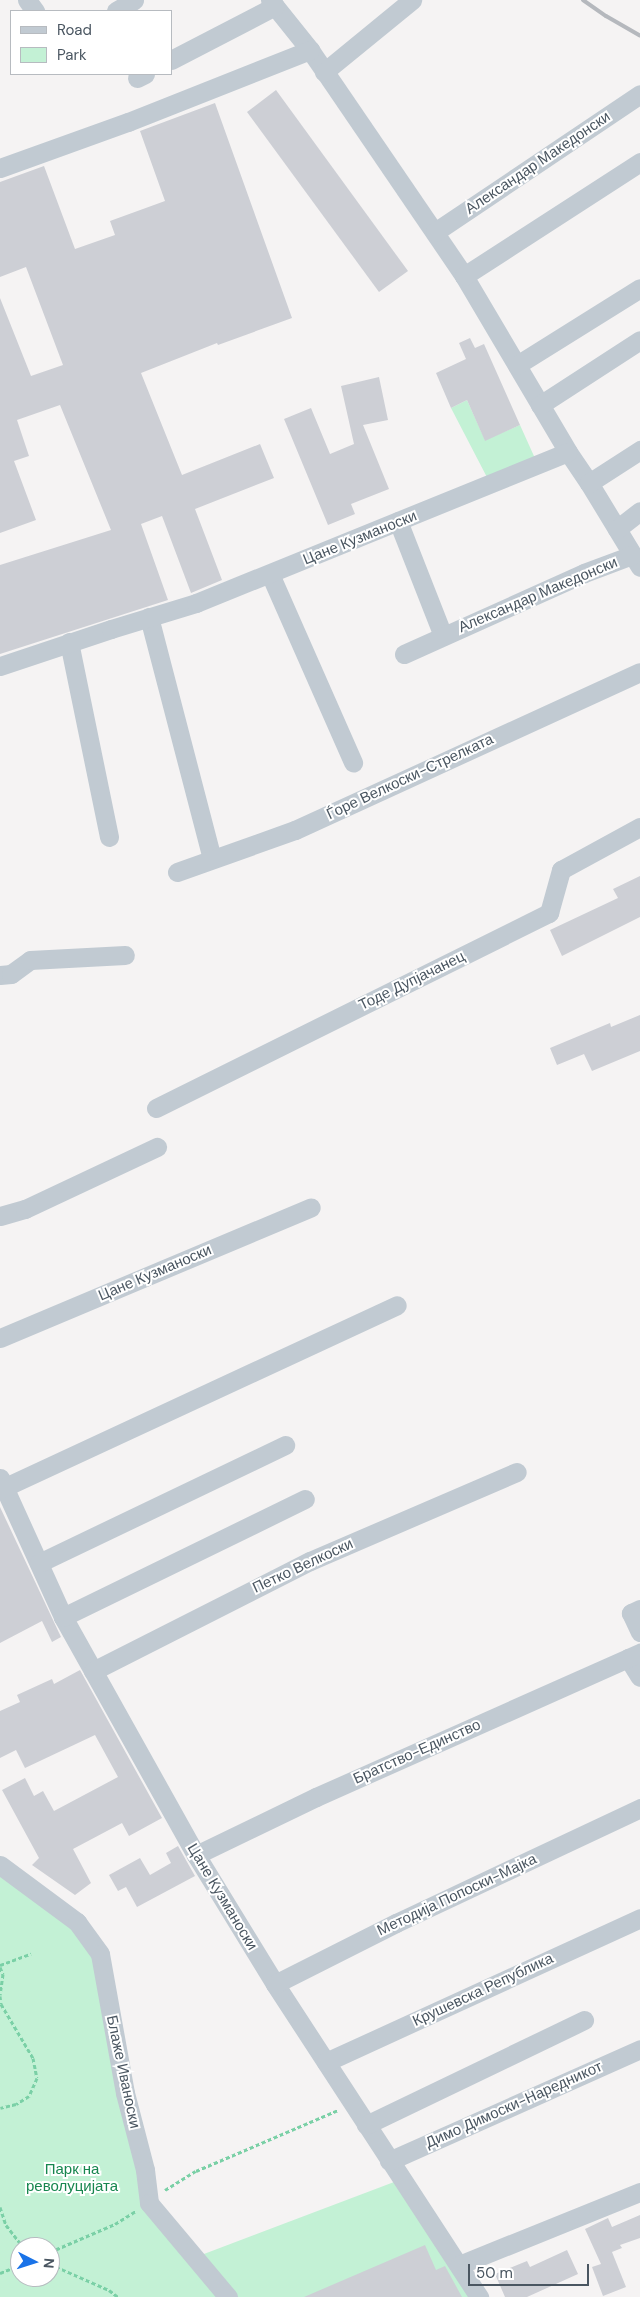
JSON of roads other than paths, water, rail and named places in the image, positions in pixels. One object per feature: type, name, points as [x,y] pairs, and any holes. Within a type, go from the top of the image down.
[{"type":"street","points":[[118,10],[134,0]]},
{"type":"street","points":[[324,72],[412,0]]},
{"type":"street","name":"Александар Македонски","points":[[172,59],[272,3],[310,50],[464,276],[568,452],[589,482],[636,561],[443,636],[404,654]]},
{"type":"street","points":[[0,168],[128,122],[310,50]]},
{"type":"street","name":"Александар Македонски","points":[[435,232],[640,94]]},
{"type":"street","points":[[464,276],[640,162]]},
{"type":"street","points":[[517,365],[640,288]]},
{"type":"street","points":[[540,405],[640,340]]},
{"type":"street","points":[[589,482],[640,450]]},
{"type":"street","name":"Цане Кузманоски","points":[[0,666],[196,603],[568,452]]},
{"type":"street","points":[[617,529],[640,511]]},
{"type":"street","name":"Александар Македонски","points":[[398,522],[443,636]]},
{"type":"street","points":[[270,574],[353,762]]},
{"type":"street","points":[[149,617],[212,859]]},
{"type":"street","points":[[70,642],[109,837]]},
{"type":"street","name":"Ѓоре Велкоски-Стрелката","points":[[177,872],[294,830],[640,672]]},
{"type":"street","name":"Тоде Дупјачанец","points":[[156,1108],[549,913],[561,870],[640,827]]},
{"type":"street","points":[[0,975],[11,974],[30,960],[125,955]]},
{"type":"street","points":[[0,1216],[24,1209],[157,1147]]},
{"type":"street","name":"Цане Кузманоски","points":[[0,1338],[311,1207]]},
{"type":"street","points":[[1,1483],[397,1305]]},
{"type":"street","points":[[39,1564],[285,1444]]},
{"type":"street","name":"Петко Велкоски","points":[[94,1671],[310,1561],[517,1472]]},
{"type":"street","name":"Цане Кузманоски","points":[[1,1483],[64,1617],[196,1855],[275,1984],[479,2297]]},
{"type":"street","points":[[64,1617],[305,1499]]},
{"type":"street","points":[[640,1609],[631,1613],[640,1632]]},
{"type":"street","points":[[634,1656],[640,1677]]},
{"type":"street","name":"Братство-Единство","points":[[196,1855],[316,1797],[634,1656]]},
{"type":"street","name":"Методија Попоски-Мајка","points":[[275,1984],[396,1923],[640,1808]]},
{"type":"street","name":"Блаже Иваноски","points":[[0,1864],[77,1922],[100,1954],[126,2092],[145,2170],[149,2203],[228,2297]]},
{"type":"street","name":"Крушевска Република","points":[[326,2062],[640,1918]]},
{"type":"street","points":[[366,2125],[584,2020]]},
{"type":"street","name":"Димо Димоски-Наредникот","points":[[389,2161],[640,2048]]},
{"type":"street","points":[[459,2265],[640,2192]]},
{"type":"railway","points":[[583,0],[640,36]]},
{"type":"park label","name":"Парк на револуцијата","points":[[72,2178]]}]
